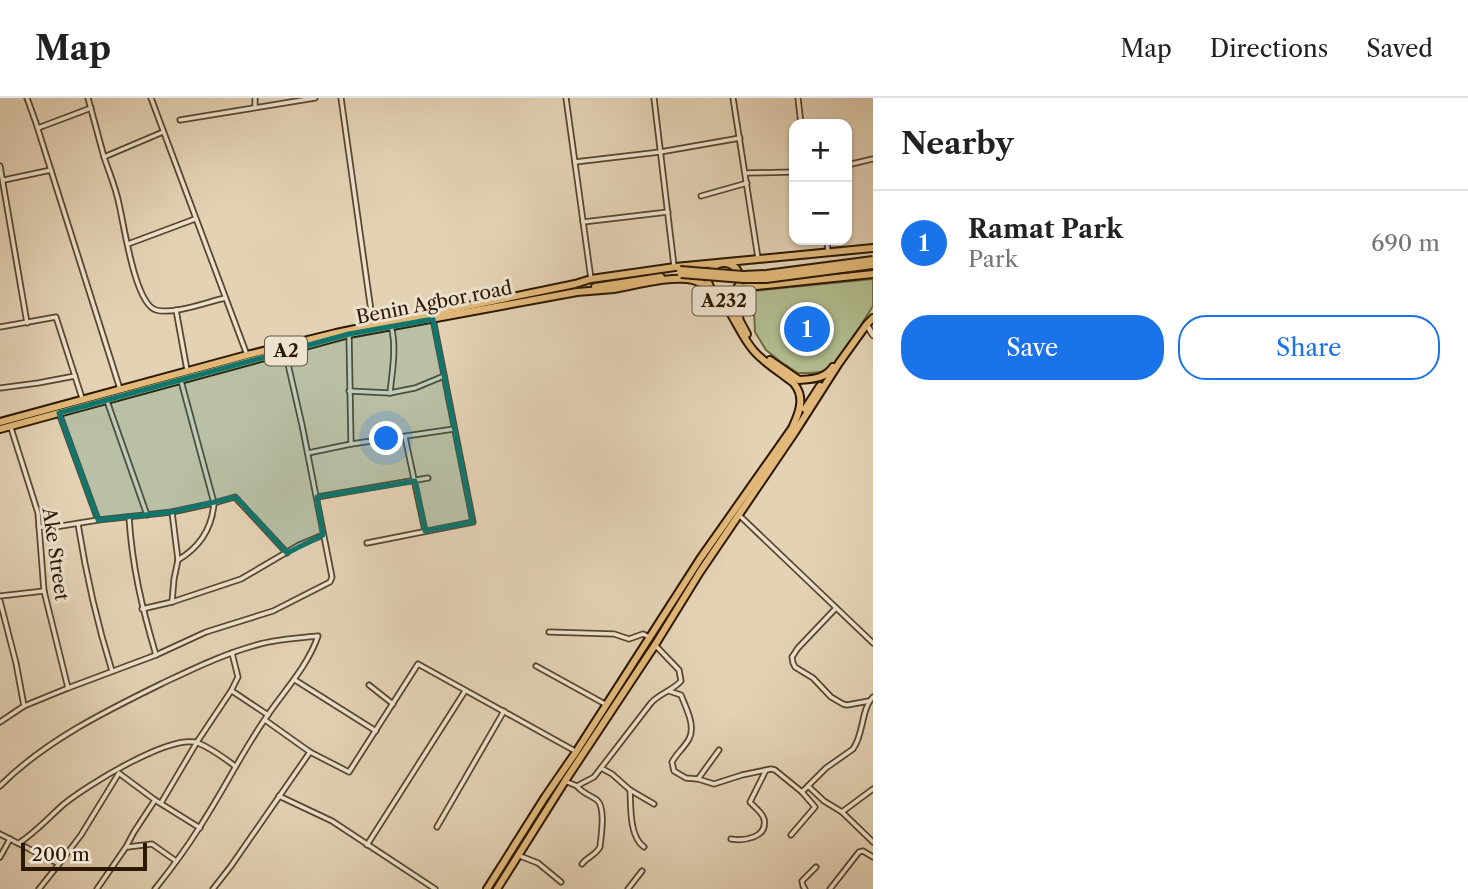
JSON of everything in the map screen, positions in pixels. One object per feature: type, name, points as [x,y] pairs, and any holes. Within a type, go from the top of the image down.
[{"type":"highway","name":"Benin Agbor road","points":[[0,429],[349,334],[591,279],[679,270],[723,262],[873,248]]},
{"type":"highway","points":[[812,400],[797,382],[759,351],[749,338],[737,308],[735,290],[740,279],[738,271],[732,264],[723,262],[712,268],[708,277],[709,286],[716,293],[725,295],[735,290],[748,287],[873,274]]},
{"type":"highway","name":"A2","points":[[575,284],[679,270],[743,279],[766,279],[873,262]]},
{"type":"highway","name":"A2","points":[[577,292],[679,270]]},
{"type":"highway","name":"Benin Agbor road","points":[[0,422],[247,355],[373,325],[677,278],[699,282],[716,293]]},
{"type":"highway","points":[[737,308],[748,287]]},
{"type":"highway","name":"A232","points":[[716,293],[725,302],[755,352],[797,382]]},
{"type":"highway","points":[[818,392],[829,372],[873,312]]},
{"type":"highway","points":[[497,889],[793,426],[873,318]]},
{"type":"highway","points":[[797,382],[822,377],[829,372]]},
{"type":"highway","points":[[797,382],[818,392]]},
{"type":"highway","points":[[793,426],[801,407],[797,382]]},
{"type":"highway","points":[[487,889],[701,559],[812,400]]},
{"type":"street","points":[[27,98],[120,389]]},
{"type":"street","points":[[88,98],[119,201],[136,282],[147,305],[153,310],[176,310],[225,298]]},
{"type":"street","points":[[151,98],[247,355]]},
{"type":"street","points":[[255,98],[255,107]]},
{"type":"street","points":[[180,120],[312,98]]},
{"type":"street","points":[[341,98],[373,325]]},
{"type":"street","points":[[566,98],[591,279]]},
{"type":"street","points":[[654,98],[668,212],[679,270]]},
{"type":"street","points":[[733,98],[758,259]]},
{"type":"street","points":[[798,98],[800,119]]},
{"type":"street","points":[[38,128],[91,108]]},
{"type":"street","points":[[104,157],[163,132]]},
{"type":"street","points":[[575,162],[660,152],[740,138]]},
{"type":"street","points":[[852,164],[873,159]]},
{"type":"street","points":[[0,166],[27,323]]},
{"type":"street","points":[[4,180],[51,170]]},
{"type":"street","points":[[746,173],[789,172]]},
{"type":"street","points":[[701,196],[747,183]]},
{"type":"street","points":[[583,222],[668,212]]},
{"type":"street","points":[[128,244],[195,219]]},
{"type":"street","points":[[827,245],[828,252]]},
{"type":"street","points":[[176,310],[187,371]]},
{"type":"street","points":[[367,543],[473,522],[433,316]]},
{"type":"street","points":[[0,327],[56,317],[82,400]]},
{"type":"street","points":[[867,324],[873,335]]},
{"type":"street","points":[[390,393],[393,344],[391,326]]},
{"type":"street","points":[[349,334],[351,444]]},
{"type":"street","points":[[0,722],[24,706],[156,655],[206,632],[273,611],[327,585],[332,577],[285,351]]},
{"type":"street","points":[[0,388],[75,376]]},
{"type":"street","points":[[349,391],[390,393],[415,388],[444,376]]},
{"type":"street","points":[[178,560],[192,551],[206,533],[213,516],[214,503],[180,380]]},
{"type":"street","points":[[107,401],[147,515]]},
{"type":"street","points":[[59,413],[98,520]]},
{"type":"street","name":"Ake Street","points":[[11,426],[38,513],[44,591],[68,688]]},
{"type":"street","points":[[308,453],[454,429]]},
{"type":"street","points":[[405,436],[425,531]]},
{"type":"street","points":[[317,497],[428,478]]},
{"type":"street","points":[[39,527],[172,512],[235,497],[287,552]]},
{"type":"street","points":[[172,512],[178,560],[172,602]]},
{"type":"street","points":[[738,515],[873,643]]},
{"type":"street","points":[[129,517],[142,609],[156,655]]},
{"type":"street","points":[[78,523],[90,592],[112,671]]},
{"type":"street","points":[[142,609],[241,579],[299,545],[323,536]]},
{"type":"street","points":[[24,706],[0,598],[44,591]]},
{"type":"street","points":[[836,608],[798,648],[792,657],[793,663],[813,678],[831,697],[843,704],[871,699]]},
{"type":"street","points":[[549,632],[614,634],[629,639],[643,634],[650,637]]},
{"type":"street","points":[[0,786],[18,768],[44,749],[110,709],[185,673],[261,643],[318,636],[294,680],[235,765],[200,828],[155,889]]},
{"type":"street","points":[[577,786],[594,777],[650,702],[681,681],[679,670],[655,645]]},
{"type":"street","points":[[161,803],[239,677],[232,653]]},
{"type":"street","points":[[265,720],[310,751],[349,772],[418,664],[576,752]]},
{"type":"street","points":[[536,666],[606,704]]},
{"type":"street","points":[[294,680],[376,731]]},
{"type":"street","points":[[369,685],[393,704]]},
{"type":"street","points":[[231,691],[268,715]]},
{"type":"street","points":[[367,845],[465,691]]},
{"type":"street","points":[[669,691],[681,695],[691,725],[689,740],[673,759],[671,765],[674,771],[687,778],[714,784],[742,775],[775,770],[802,792],[815,807],[791,835]]},
{"type":"street","points":[[802,792],[826,768],[856,745],[871,699]]},
{"type":"street","points":[[437,827],[504,711]]},
{"type":"street","points":[[39,889],[81,835],[124,765],[171,744],[197,742],[235,765]]},
{"type":"street","points":[[698,779],[719,750]]},
{"type":"street","points":[[213,889],[310,751]]},
{"type":"street","points":[[601,768],[654,804]]},
{"type":"street","points":[[731,839],[750,839],[763,827],[763,816],[750,802],[766,770]]},
{"type":"street","points":[[118,772],[155,800],[200,828]]},
{"type":"street","points":[[19,843],[65,803],[118,772]]},
{"type":"street","points":[[565,781],[599,802],[603,812],[600,847],[582,864]]},
{"type":"street","points":[[808,786],[824,801],[842,812],[873,842]]},
{"type":"street","points":[[842,812],[873,789]]},
{"type":"street","points":[[630,790],[632,822],[636,838],[644,847]]},
{"type":"street","points":[[279,796],[332,821],[435,889]]},
{"type":"street","points":[[97,889],[155,800]]},
{"type":"street","points":[[0,834],[59,864]]},
{"type":"street","points":[[0,857],[10,839]]},
{"type":"street","points":[[126,847],[157,846],[176,861]]},
{"type":"street","points":[[830,889],[859,852],[863,851],[873,858]]},
{"type":"street","points":[[518,855],[538,863],[561,882]]},
{"type":"street","points":[[805,889],[802,881],[816,867]]},
{"type":"street","points":[[628,889],[642,871]]},
{"type":"highlighted area","points":[[433,319],[473,522],[425,531],[415,481],[317,497],[323,535],[287,553],[236,497],[172,512],[98,520],[59,413],[349,334]]},
{"type":"green space","points":[[873,279],[873,306],[842,355],[821,372],[798,373],[766,350],[755,332],[753,291]]},
{"type":"place","name":"Ramat Park","points":[[807,329]]}]
